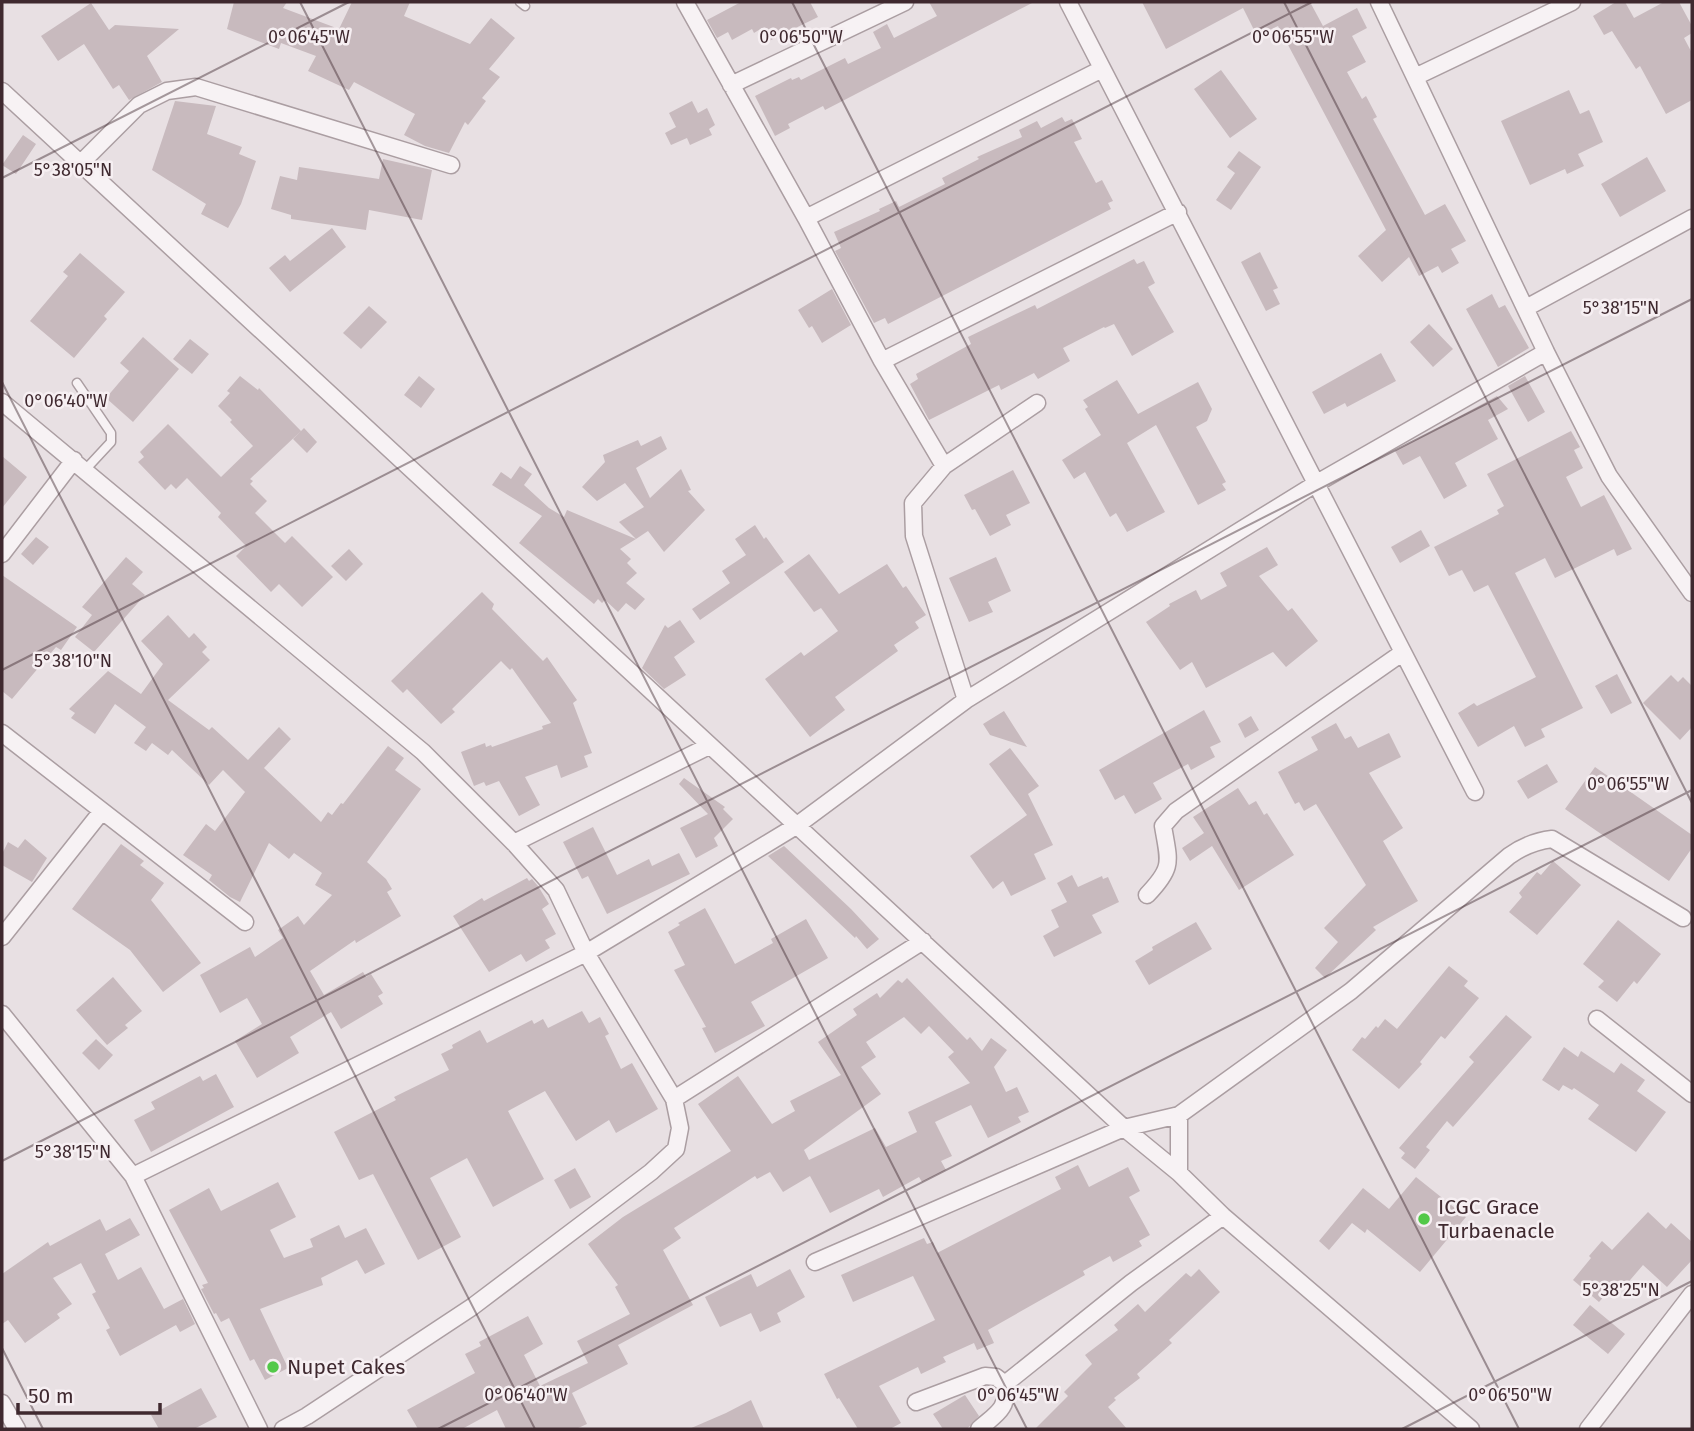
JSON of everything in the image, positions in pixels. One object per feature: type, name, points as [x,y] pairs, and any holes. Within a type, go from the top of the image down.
[{"type":"street","points":[[685,2],[944,466]]},
{"type":"street","points":[[731,85],[905,2]]},
{"type":"street","points":[[1068,2],[1475,792]]},
{"type":"street","points":[[1379,2],[1546,352],[1609,475],[1692,593]]},
{"type":"street","points":[[1415,77],[1572,2]]},
{"type":"street","points":[[806,219],[1102,69]]},
{"type":"street","points":[[81,163],[139,105],[167,91],[196,87],[452,165]]},
{"type":"street","points":[[2,91],[1124,1128],[1471,1429]]},
{"type":"street","points":[[883,361],[1178,212]]},
{"type":"street","points":[[1525,307],[1692,218]]},
{"type":"street","points":[[133,1176],[586,953],[796,826],[966,700],[1317,483],[1546,352]]},
{"type":"street","points":[[2,402],[423,752],[514,842],[556,890],[586,953],[674,1099],[680,1128],[676,1149],[651,1172],[472,1307],[283,1429]]},
{"type":"street","points":[[966,700],[914,536],[913,503],[944,466],[1037,403]]},
{"type":"street","points":[[2,554],[79,465]]},
{"type":"street","points":[[1147,895],[1165,876],[1169,859],[1163,826],[1176,811],[1402,653]]},
{"type":"street","points":[[2,733],[245,922]]},
{"type":"street","points":[[514,842],[709,746]]},
{"type":"street","points":[[2,937],[102,811]]},
{"type":"street","points":[[816,1262],[1124,1128],[1179,1115],[1351,991],[1508,856],[1536,841],[1552,839],[1683,918]]},
{"type":"street","points":[[674,1099],[923,941]]},
{"type":"street","points":[[2,1014],[133,1176],[259,1429]]},
{"type":"street","points":[[1597,1019],[1692,1094]]},
{"type":"street","points":[[1179,1115],[1179,1173]]},
{"type":"street","points":[[1005,1384],[1131,1283],[1223,1216]]},
{"type":"street","points":[[1588,1429],[1692,1294]]},
{"type":"street","points":[[916,1402],[985,1376],[996,1377],[1005,1384],[1007,1397],[1004,1406],[979,1429]]},
{"type":"street","points":[[2,1403],[17,1429]]},
{"type":"lane","points":[[77,383],[111,433],[111,442],[79,465]]},
{"type":"building","points":[[234,2],[287,2],[283,8],[339,29],[352,2],[410,2],[404,16],[470,44],[491,18],[515,38],[489,69],[500,77],[482,98],[486,101],[468,125],[465,122],[449,153],[425,146],[404,135],[415,114],[354,82],[349,90],[308,71],[316,56],[281,43],[279,49],[227,29]]},
{"type":"building","points":[[741,2],[810,2],[818,17],[769,41],[762,28],[754,33],[752,29],[732,40],[728,32],[717,38],[707,20]]},
{"type":"building","points":[[929,2],[1034,2],[825,110],[823,106],[788,124],[790,128],[775,136],[755,96],[791,78],[792,80],[799,77],[801,80],[845,58],[848,64],[881,48],[873,32],[887,24],[894,38],[937,16]]},
{"type":"building","points":[[1142,2],[1310,2],[1323,26],[1357,8],[1367,28],[1352,36],[1366,62],[1347,72],[1362,99],[1366,96],[1377,117],[1373,119],[1425,215],[1445,204],[1466,241],[1451,249],[1459,263],[1442,273],[1438,266],[1419,276],[1409,257],[1382,282],[1358,256],[1386,230],[1278,26],[1257,36],[1243,8],[1166,49]]},
{"type":"building","points":[[1616,2],[1625,2],[1634,18],[1664,2],[1679,2],[1692,26],[1692,33],[1684,38],[1692,53],[1692,100],[1666,114],[1640,66],[1636,69],[1612,31],[1604,35],[1593,16]]},
{"type":"building","points":[[91,3],[109,30],[115,25],[179,29],[147,56],[162,82],[129,100],[119,85],[113,89],[84,44],[58,61],[41,36]]},
{"type":"building","points":[[1221,70],[1257,119],[1230,138],[1194,89]]},
{"type":"building","points":[[1569,90],[1580,114],[1589,110],[1603,142],[1578,154],[1584,166],[1567,174],[1565,169],[1530,185],[1501,121]]},
{"type":"building","points":[[175,101],[216,106],[207,134],[242,147],[239,154],[256,161],[241,204],[228,228],[201,214],[206,204],[152,170]]},
{"type":"building","points":[[692,101],[698,113],[707,108],[715,125],[709,129],[712,135],[690,145],[687,138],[671,145],[665,133],[676,127],[669,113]]},
{"type":"building","points":[[1062,117],[1065,122],[1072,119],[1082,139],[1074,142],[1096,183],[1102,180],[1113,201],[1108,203],[1111,209],[888,324],[885,318],[874,323],[835,251],[841,248],[834,232],[896,201],[899,207],[945,184],[942,178],[979,159],[977,157],[1022,137],[1019,130],[1037,121],[1041,128]]},
{"type":"building","points":[[23,135],[36,144],[16,174],[2,165]]},
{"type":"building","points":[[1239,151],[1261,167],[1231,210],[1216,200],[1235,173],[1227,167]]},
{"type":"building","points":[[1647,157],[1666,191],[1620,217],[1601,184]]},
{"type":"building","points":[[383,159],[432,170],[422,220],[369,210],[366,230],[291,219],[291,215],[271,209],[280,176],[297,180],[299,167],[379,179]]},
{"type":"building","points":[[332,228],[346,247],[290,292],[269,268],[285,255],[290,261]]},
{"type":"building","points":[[1260,252],[1278,288],[1273,290],[1280,304],[1266,311],[1241,262]]},
{"type":"building","points":[[80,253],[125,292],[104,316],[107,319],[74,358],[30,321],[68,276],[63,272]]},
{"type":"building","points":[[1134,259],[1137,264],[1144,261],[1155,283],[1148,287],[1174,332],[1132,356],[1114,324],[1104,327],[1063,348],[1070,361],[1038,379],[1034,373],[1001,390],[999,385],[929,420],[910,384],[918,379],[916,374],[971,344],[968,337],[1035,305],[1037,309]]},
{"type":"building","points":[[832,289],[851,325],[822,343],[798,310]]},
{"type":"building","points":[[1492,294],[1499,308],[1505,305],[1529,348],[1498,367],[1466,309]]},
{"type":"building","points":[[369,306],[387,322],[361,349],[343,333]]},
{"type":"building","points":[[1429,324],[1453,349],[1433,367],[1410,342]]},
{"type":"building","points":[[143,337],[179,369],[133,422],[106,398],[129,371],[120,363]]},
{"type":"building","points":[[190,339],[209,354],[192,374],[173,359]]},
{"type":"building","points":[[1381,353],[1396,381],[1347,407],[1345,403],[1324,414],[1312,392]]},
{"type":"building","points":[[240,376],[258,390],[259,388],[301,431],[250,479],[253,481],[250,484],[267,501],[255,513],[285,543],[292,536],[333,577],[302,607],[279,584],[271,592],[236,556],[246,546],[218,517],[221,513],[187,478],[176,489],[171,484],[165,490],[138,462],[144,457],[140,452],[168,424],[221,477],[253,446],[218,406]]},
{"type":"building","points":[[419,376],[435,389],[421,408],[404,395]]},
{"type":"building","points":[[1525,376],[1545,412],[1528,422],[1508,386]]},
{"type":"building","points":[[1117,380],[1138,414],[1198,382],[1212,409],[1207,421],[1196,427],[1226,482],[1222,484],[1226,490],[1198,505],[1156,425],[1127,443],[1165,512],[1127,532],[1116,513],[1110,517],[1085,472],[1074,479],[1062,460],[1101,435],[1085,409],[1088,407],[1083,400]]},
{"type":"building","points":[[1497,396],[1508,409],[1488,420],[1498,439],[1455,463],[1467,486],[1444,499],[1420,456],[1403,465],[1395,451]]},
{"type":"building","points":[[304,428],[317,442],[307,453],[293,439]]},
{"type":"building","points":[[1571,431],[1580,447],[1574,450],[1583,468],[1566,477],[1581,507],[1604,495],[1632,549],[1617,556],[1614,549],[1555,578],[1545,558],[1515,573],[1583,708],[1541,729],[1545,737],[1525,747],[1514,726],[1478,747],[1458,713],[1474,703],[1477,706],[1536,677],[1488,585],[1474,592],[1462,570],[1449,576],[1434,547],[1499,514],[1497,510],[1504,506],[1487,474]]},
{"type":"building","points":[[661,436],[667,449],[636,468],[650,498],[681,469],[691,490],[688,491],[705,510],[664,552],[648,531],[636,539],[619,522],[644,507],[625,483],[597,501],[582,487],[605,462],[603,455],[638,440],[641,446]]},
{"type":"building","points":[[2,456],[27,477],[2,508]]},
{"type":"building","points":[[520,466],[532,474],[524,485],[549,508],[564,517],[567,510],[636,539],[620,549],[631,559],[627,563],[637,573],[626,583],[645,599],[635,610],[626,603],[618,612],[605,600],[602,603],[598,599],[594,604],[519,543],[542,516],[492,485],[501,472],[511,479]]},
{"type":"building","points":[[1013,470],[1030,503],[1006,515],[1011,525],[990,536],[964,495]]},
{"type":"building","points":[[755,525],[784,562],[700,620],[692,609],[730,583],[722,571],[746,555],[735,539]]},
{"type":"building","points":[[1421,530],[1430,546],[1400,563],[1391,547]]},
{"type":"building","points":[[36,537],[49,547],[33,565],[21,554]]},
{"type":"building","points":[[1267,547],[1278,565],[1259,576],[1288,611],[1292,608],[1318,641],[1286,667],[1273,652],[1206,688],[1192,662],[1180,670],[1146,622],[1170,606],[1169,604],[1196,590],[1201,600],[1227,586],[1220,573]]},
{"type":"building","points":[[349,549],[363,564],[346,581],[331,566]]},
{"type":"building","points":[[809,554],[839,594],[887,564],[926,615],[915,622],[919,628],[894,645],[898,651],[835,697],[845,710],[810,737],[765,679],[801,652],[804,656],[838,631],[821,608],[814,612],[784,572]]},
{"type":"building","points":[[126,557],[143,572],[132,584],[145,595],[94,652],[75,637],[92,615],[82,607]]},
{"type":"building","points":[[996,557],[1011,591],[988,602],[993,612],[969,622],[949,578]]},
{"type":"building","points":[[2,575],[77,627],[61,650],[56,647],[12,699],[2,691]]},
{"type":"building","points":[[482,592],[494,604],[492,609],[543,661],[547,657],[577,700],[573,703],[592,753],[584,756],[588,767],[561,778],[557,765],[525,777],[540,805],[519,816],[499,781],[486,786],[484,782],[474,786],[461,752],[485,743],[486,747],[492,747],[543,729],[542,726],[551,723],[512,668],[510,670],[501,661],[452,709],[455,712],[441,724],[407,689],[403,693],[391,681]]},
{"type":"building","points":[[168,615],[189,638],[194,633],[207,647],[202,652],[210,660],[168,700],[209,730],[212,727],[248,760],[279,727],[291,739],[264,768],[321,822],[328,812],[332,815],[341,803],[343,804],[388,746],[404,758],[395,770],[421,789],[367,862],[386,879],[392,889],[387,892],[401,916],[356,943],[355,940],[310,971],[324,995],[363,972],[366,977],[371,974],[383,993],[378,996],[383,1004],[341,1029],[331,1012],[290,1037],[299,1053],[257,1078],[235,1041],[262,1024],[247,998],[220,1013],[200,975],[250,947],[255,957],[283,938],[278,930],[298,916],[304,925],[332,895],[315,885],[322,873],[294,853],[289,859],[269,843],[240,902],[230,897],[209,880],[212,875],[183,855],[206,824],[215,831],[245,792],[223,770],[209,785],[172,750],[168,755],[152,743],[146,751],[134,743],[146,727],[115,704],[95,734],[71,718],[75,713],[69,709],[108,671],[141,694],[163,664],[141,641]]},
{"type":"building","points":[[680,620],[695,642],[674,657],[686,675],[664,689],[642,668],[665,625],[668,628]]},
{"type":"building","points":[[1617,674],[1632,703],[1611,714],[1595,686]]},
{"type":"building","points":[[1671,675],[1678,682],[1683,677],[1692,686],[1692,727],[1680,740],[1643,703]]},
{"type":"building","points":[[1204,710],[1221,742],[1210,747],[1215,757],[1191,770],[1188,764],[1153,783],[1162,799],[1135,814],[1124,795],[1115,800],[1099,770]]},
{"type":"building","points":[[1004,711],[1027,747],[990,735],[983,724]]},
{"type":"building","points":[[1251,716],[1259,730],[1245,738],[1238,724]]},
{"type":"building","points":[[1336,723],[1345,739],[1351,736],[1358,748],[1389,733],[1401,757],[1369,773],[1403,828],[1383,841],[1418,901],[1373,927],[1376,930],[1325,978],[1315,968],[1338,942],[1324,928],[1366,885],[1316,804],[1304,811],[1299,802],[1295,804],[1278,772],[1318,750],[1311,737]]},
{"type":"building","points":[[1010,748],[1039,786],[1028,794],[1053,845],[1034,854],[1046,879],[1011,896],[1003,881],[993,889],[970,856],[1027,815],[989,764]]},
{"type":"building","points":[[1547,764],[1558,782],[1528,799],[1517,781]]},
{"type":"building","points":[[1595,767],[1692,835],[1692,848],[1669,881],[1565,809]]},
{"type":"building","points":[[684,778],[725,807],[723,809],[733,819],[714,838],[718,846],[696,858],[680,828],[708,814],[679,784]]},
{"type":"building","points":[[1238,788],[1249,805],[1256,801],[1264,815],[1267,813],[1294,855],[1239,890],[1212,846],[1190,861],[1182,848],[1204,833],[1193,817]]},
{"type":"building","points":[[593,827],[617,875],[649,859],[652,866],[679,853],[690,874],[607,914],[588,876],[582,879],[563,842]]},
{"type":"building","points":[[25,839],[47,858],[32,882],[2,865],[2,854],[8,842],[18,848]]},
{"type":"building","points":[[121,844],[144,861],[140,865],[164,883],[151,900],[201,963],[163,992],[130,950],[72,909]]},
{"type":"building","points":[[784,846],[879,939],[867,949],[768,856]]},
{"type":"building","points":[[1553,861],[1581,885],[1537,935],[1509,912],[1522,897],[1519,893],[1537,872],[1541,875]]},
{"type":"building","points":[[1072,875],[1078,887],[1102,876],[1103,879],[1108,877],[1119,902],[1092,915],[1102,933],[1054,957],[1043,936],[1059,927],[1051,910],[1067,902],[1057,883]]},
{"type":"building","points":[[527,878],[529,881],[532,879],[538,886],[549,904],[542,909],[556,934],[545,940],[550,948],[526,962],[521,954],[489,972],[453,916],[482,898],[484,901]]},
{"type":"building","points":[[705,908],[735,964],[773,943],[771,939],[806,919],[828,958],[751,1002],[765,1026],[715,1053],[702,1028],[706,1027],[674,970],[685,965],[668,932],[680,925],[678,923]]},
{"type":"building","points":[[1618,920],[1661,954],[1637,984],[1634,981],[1617,1002],[1598,987],[1604,981],[1583,964]]},
{"type":"building","points":[[1196,922],[1212,949],[1149,985],[1135,961],[1153,950],[1152,947]]},
{"type":"building","points":[[1449,966],[1468,981],[1464,986],[1479,998],[1445,1039],[1441,1036],[1420,1062],[1422,1064],[1399,1089],[1352,1050],[1362,1037],[1365,1039],[1385,1019],[1397,1029]]},
{"type":"building","points":[[113,977],[142,1011],[125,1025],[128,1028],[107,1045],[76,1010]]},
{"type":"building","points":[[907,978],[967,1040],[970,1037],[982,1051],[991,1038],[1007,1050],[994,1067],[1006,1092],[1017,1087],[1029,1112],[1018,1117],[1021,1122],[988,1138],[971,1105],[935,1122],[952,1156],[941,1161],[946,1170],[922,1182],[919,1177],[883,1197],[879,1189],[830,1213],[810,1176],[783,1192],[770,1172],[757,1179],[755,1176],[674,1228],[681,1238],[663,1250],[693,1305],[618,1345],[628,1364],[572,1393],[587,1424],[576,1429],[506,1429],[497,1410],[462,1429],[418,1429],[407,1410],[475,1373],[465,1354],[481,1346],[479,1342],[528,1316],[543,1344],[524,1355],[540,1386],[588,1363],[577,1341],[630,1314],[615,1287],[618,1285],[588,1244],[623,1217],[731,1151],[698,1104],[738,1076],[772,1124],[795,1111],[790,1101],[841,1075],[818,1042],[857,1015],[853,1009],[877,993],[880,998],[898,980],[902,983]],"holes":[[[904,1017],[921,1034],[929,1026],[954,1052],[948,1057],[970,1083],[908,1112],[917,1132],[886,1147],[875,1128],[809,1160],[804,1150],[881,1094],[861,1067],[876,1057],[866,1042]]]},
{"type":"building","points":[[582,1011],[589,1023],[600,1017],[609,1034],[605,1036],[621,1069],[632,1063],[658,1109],[616,1133],[609,1120],[576,1141],[545,1091],[508,1111],[544,1179],[493,1207],[467,1158],[430,1178],[461,1237],[418,1260],[373,1174],[359,1180],[334,1132],[396,1100],[394,1097],[449,1070],[441,1054],[480,1030],[487,1043],[532,1020],[534,1024],[543,1019],[548,1028]]},
{"type":"building","points":[[1506,1015],[1532,1037],[1453,1127],[1447,1121],[1426,1147],[1430,1150],[1415,1169],[1401,1158],[1405,1153],[1399,1148],[1474,1062],[1469,1057]]},
{"type":"building","points":[[96,1039],[113,1055],[99,1070],[82,1053]]},
{"type":"building","points":[[1564,1047],[1578,1057],[1581,1051],[1614,1073],[1621,1063],[1645,1080],[1637,1091],[1666,1112],[1636,1152],[1588,1119],[1599,1105],[1574,1088],[1572,1090],[1563,1085],[1559,1091],[1542,1080]]},
{"type":"building","points":[[216,1074],[234,1107],[151,1152],[134,1120],[155,1109],[151,1102],[200,1076],[203,1081]]},
{"type":"building","points":[[1078,1165],[1089,1187],[1128,1167],[1140,1191],[1129,1197],[1150,1235],[1139,1241],[1142,1246],[1113,1262],[1110,1256],[1083,1271],[1085,1275],[988,1330],[994,1343],[977,1350],[974,1343],[943,1357],[946,1362],[921,1374],[918,1367],[879,1386],[901,1423],[890,1429],[858,1429],[824,1374],[935,1320],[913,1276],[853,1302],[841,1275],[924,1238],[927,1244],[933,1242],[937,1253],[1061,1189],[1055,1177]]},
{"type":"building","points":[[575,1168],[591,1197],[570,1209],[554,1180]]},
{"type":"building","points":[[1416,1177],[1466,1217],[1420,1272],[1367,1229],[1365,1233],[1352,1223],[1329,1250],[1319,1241],[1363,1188],[1389,1209]]},
{"type":"building","points":[[278,1182],[296,1217],[270,1230],[284,1258],[313,1247],[310,1239],[339,1225],[345,1238],[366,1228],[385,1264],[365,1274],[357,1260],[321,1278],[323,1285],[260,1309],[288,1368],[265,1380],[254,1359],[250,1361],[229,1318],[221,1322],[216,1313],[214,1314],[201,1289],[204,1288],[202,1285],[208,1283],[169,1210],[209,1188],[221,1211]]},
{"type":"building","points":[[1648,1212],[1666,1229],[1671,1223],[1692,1242],[1692,1260],[1667,1287],[1643,1265],[1625,1286],[1618,1281],[1599,1302],[1573,1280],[1602,1241],[1612,1250]]},
{"type":"building","points":[[130,1218],[140,1235],[105,1254],[118,1280],[141,1267],[164,1309],[183,1299],[195,1324],[180,1332],[176,1325],[120,1356],[106,1330],[110,1328],[92,1294],[96,1292],[81,1263],[53,1278],[72,1304],[57,1314],[60,1318],[25,1343],[8,1320],[2,1324],[2,1274],[48,1242],[50,1246],[100,1219],[106,1231]]},
{"type":"building","points":[[790,1269],[805,1297],[777,1313],[781,1322],[760,1332],[751,1313],[720,1327],[705,1297],[751,1274],[757,1287]]},
{"type":"building","points":[[1199,1269],[1220,1292],[1169,1340],[1172,1343],[1137,1374],[1140,1378],[1114,1398],[1116,1400],[1108,1407],[1127,1429],[1035,1429],[1068,1396],[1064,1392],[1092,1364],[1085,1355],[1118,1330],[1114,1325],[1138,1304],[1145,1312],[1186,1273],[1191,1277]]},
{"type":"building","points":[[1590,1305],[1625,1334],[1608,1354],[1573,1325]]},
{"type":"building","points":[[201,1388],[217,1417],[194,1429],[159,1429],[151,1415]]},
{"type":"building","points":[[965,1395],[979,1416],[967,1429],[943,1429],[933,1414]]},
{"type":"building","points":[[751,1400],[764,1429],[689,1429],[726,1413]]},
{"type":"place","name":"ICGC Grace Turbaenacle","points":[[1424,1219]]},
{"type":"place","name":"Nupet Cakes","points":[[273,1367]]}]
